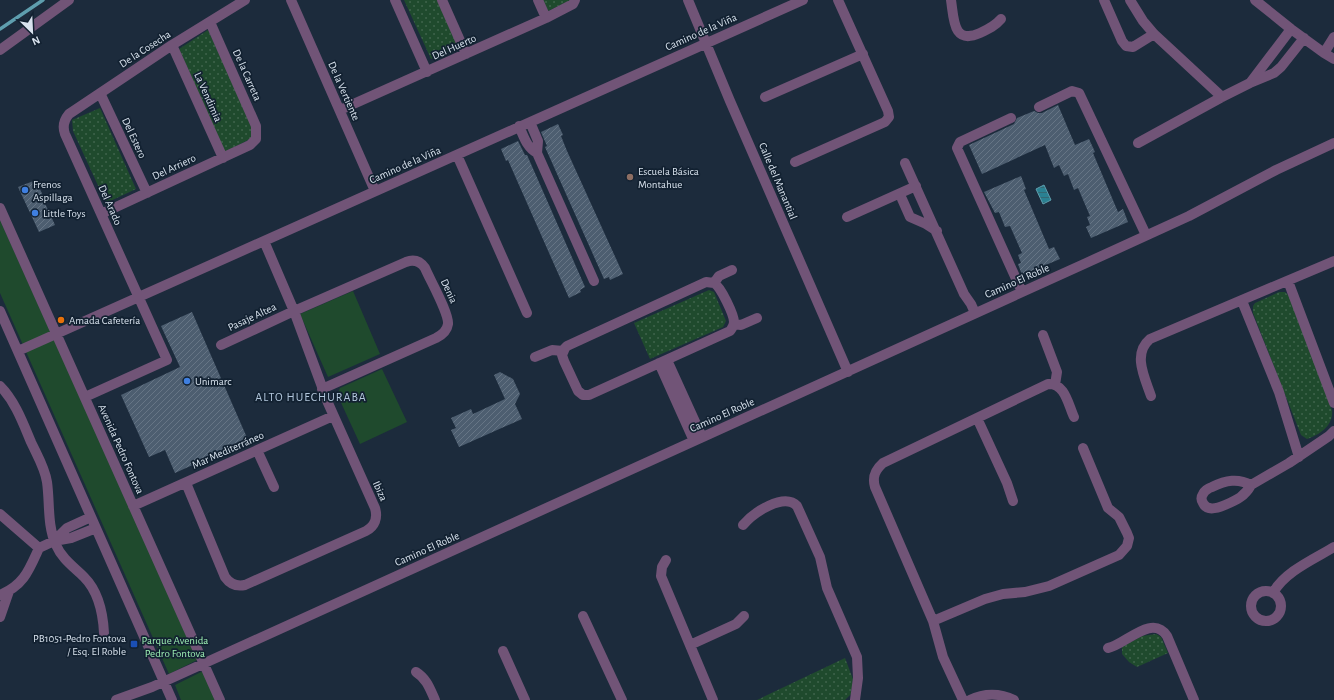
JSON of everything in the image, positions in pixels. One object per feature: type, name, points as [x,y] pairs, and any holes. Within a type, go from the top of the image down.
[{"type":"street","points":[[0,50],[69,0]]},
{"type":"street","name":"De la Cosecha","points":[[64,122],[69,114],[100,93],[172,45],[245,0]]},
{"type":"street","name":"De la Vertiente","points":[[291,0],[375,191]]},
{"type":"street","points":[[395,0],[427,72]]},
{"type":"street","points":[[442,0],[466,54]]},
{"type":"street","points":[[538,0],[546,18]]},
{"type":"street","name":"Del Huerto","points":[[340,110],[546,18],[573,4],[575,0]]},
{"type":"street","name":"Calle del Manantial","points":[[688,0],[848,372]]},
{"type":"street","name":"Camino de la Viña","points":[[18,351],[803,0]]},
{"type":"street","points":[[795,162],[887,120],[889,117],[888,111],[838,0]]},
{"type":"street","points":[[951,0],[956,28],[960,34],[965,36],[973,36],[992,28],[1001,19]]},
{"type":"street","points":[[1104,0],[1122,41],[1126,46],[1133,47],[1154,34]]},
{"type":"street","points":[[1130,0],[1143,21],[1154,34],[1222,97]]},
{"type":"street","points":[[1255,0],[1291,29],[1334,59]]},
{"type":"street","name":"De la Carreta","points":[[210,22],[256,126],[256,139]]},
{"type":"street","points":[[1250,83],[1291,29]]},
{"type":"street","points":[[1324,53],[1334,37]]},
{"type":"street","points":[[1138,143],[1222,97],[1278,70],[1304,38]]},
{"type":"street","name":"La Vendimia","points":[[172,45],[223,158]]},
{"type":"street","points":[[765,97],[863,54]]},
{"type":"street","points":[[1039,107],[1072,91],[1079,93],[1146,235]]},
{"type":"street","name":"Del Estero","points":[[100,93],[147,193]]},
{"type":"street","points":[[1011,118],[960,142],[957,148],[1022,292]]},
{"type":"street","name":"Del Arado","points":[[64,122],[64,134],[167,360],[85,397]]},
{"type":"street","points":[[530,122],[538,141],[537,153],[594,281]]},
{"type":"street","points":[[519,126],[527,144],[533,152],[537,153]]},
{"type":"street","name":"Del Arriero","points":[[101,214],[250,145],[256,139]]},
{"type":"street","name":"Camino El Roble","points":[[116,700],[164,682],[848,372],[1188,216],[1276,170],[1334,143]]},
{"type":"street","points":[[457,154],[526,313]]},
{"type":"street","points":[[905,163],[937,231],[964,294],[975,313]]},
{"type":"street","points":[[848,217],[916,186]]},
{"type":"street","points":[[902,199],[910,217],[937,231]]},
{"type":"street","name":"Avenida Pedro Fontova","points":[[0,208],[220,700]]},
{"type":"street","name":"Ibiza","points":[[186,483],[225,577],[234,585],[245,585],[366,531],[373,526],[376,517],[376,512],[322,389],[294,311],[264,241]]},
{"type":"street","points":[[1151,396],[1140,356],[1141,350],[1150,339],[1242,301],[1334,260]]},
{"type":"street","name":"Denia","points":[[294,311],[406,262],[414,261],[421,263],[425,268],[448,319],[447,328],[441,336],[322,389]]},
{"type":"street","points":[[714,283],[719,276],[732,270]]},
{"type":"street","points":[[1288,281],[1334,403]]},
{"type":"street","points":[[536,357],[552,350],[563,351],[570,345],[706,282],[714,283],[720,288],[733,317],[734,324],[730,331],[590,395],[583,395],[578,391],[566,367],[563,358],[563,351]]},
{"type":"street","points":[[1242,301],[1280,392],[1299,457]]},
{"type":"street","name":"Pasaje Altea","points":[[221,345],[294,311]]},
{"type":"street","points":[[0,313],[172,700]]},
{"type":"street","points":[[734,324],[741,324],[757,318]]},
{"type":"street","points":[[1043,335],[1057,372],[1055,384]]},
{"type":"street","points":[[663,361],[698,439]]},
{"type":"street","points":[[963,700],[943,658],[933,621],[875,487],[873,478],[874,474],[883,463],[1048,384],[1055,384],[1062,390],[1074,417]]},
{"type":"street","points":[[0,386],[16,409],[44,471],[48,486],[51,531],[54,541],[63,557],[84,577],[94,591],[102,611],[104,633]]},
{"type":"street","name":"Mar Mediterráneo","points":[[133,506],[334,416]]},
{"type":"street","points":[[977,418],[1008,483],[1013,501]]},
{"type":"street","points":[[1251,485],[1299,457],[1334,431]]},
{"type":"street","points":[[933,621],[984,599],[1049,586],[1119,555],[1125,550],[1128,542],[1127,533],[1119,518],[1107,506],[1083,448]]},
{"type":"street","points":[[258,450],[274,486]]},
{"type":"street","points":[[743,524],[757,512],[781,502],[791,502],[797,506],[820,557],[827,588],[857,657],[858,678],[855,700]]},
{"type":"street","points":[[0,514],[39,548]]},
{"type":"street","points":[[54,541],[67,528],[91,517]]},
{"type":"street","points":[[0,617],[4,593],[16,586],[24,578],[39,548],[54,541],[71,538],[96,528]]},
{"type":"street","points":[[1273,593],[1279,583],[1288,575],[1334,547]]},
{"type":"street","points":[[666,560],[662,567],[661,576],[713,700]]},
{"type":"street","points":[[583,616],[622,700]]},
{"type":"street","points":[[690,645],[736,624],[744,616]]},
{"type":"street","points":[[1108,648],[1116,646],[1131,636],[1146,629],[1155,628],[1162,631],[1167,636],[1194,700]]},
{"type":"street","points":[[503,651],[525,700]]},
{"type":"street","points":[[416,672],[428,683],[435,700]]},
{"type":"street","points":[[970,700],[976,697],[993,694],[1014,700]]},
{"type":"green space","points":[[404,0],[437,0],[458,47],[431,59]]},
{"type":"green space","points":[[543,0],[571,0],[548,11]]},
{"type":"green space","points":[[208,30],[253,127],[253,136],[225,152],[179,49]]},
{"type":"green space","points":[[100,108],[136,189],[106,203],[73,131],[72,120]]},
{"type":"green space","name":"Parque Avenida Pedro Fontova","points":[[0,220],[199,659],[169,674],[0,293]]},
{"type":"green space","points":[[709,290],[714,292],[726,321],[723,327],[650,359],[634,323]]},
{"type":"green space","points":[[353,291],[380,354],[328,377],[300,314]]},
{"type":"green space","points":[[1279,292],[1285,292],[1289,296],[1332,410],[1331,420],[1325,429],[1317,435],[1307,439],[1301,435],[1253,313],[1253,306],[1255,303]]},
{"type":"green space","points":[[382,369],[407,422],[360,444],[337,394],[340,388]]},
{"type":"green space","points":[[1156,634],[1161,637],[1168,653],[1137,667],[1129,662],[1122,654],[1122,647],[1142,636]]},
{"type":"green space","points":[[845,658],[853,679],[851,694],[845,700],[757,700]]},
{"type":"green space","name":"Parque Avenida Pedro Fontova","points":[[203,671],[216,700],[181,700],[175,685]]},
{"type":"water","points":[[1044,185],[1051,200],[1043,204],[1036,189]]},
{"type":"building","points":[[1058,105],[1075,145],[1089,139],[1095,152],[1093,153],[1118,212],[1123,209],[1128,222],[1091,238],[1086,227],[1090,225],[1087,217],[1090,216],[1078,188],[1074,190],[1068,174],[1064,176],[1059,165],[1054,168],[1045,145],[982,174],[969,145],[1014,124],[1017,118],[1034,111],[1042,113]]},
{"type":"building","points":[[558,124],[563,135],[561,136],[567,151],[623,274],[610,280],[609,277],[604,279],[545,147],[547,146],[541,132]]},
{"type":"building","points":[[518,141],[525,155],[527,155],[585,287],[580,290],[581,292],[569,298],[508,160],[506,161],[501,149]]},
{"type":"building","points":[[1021,176],[1026,189],[1024,190],[1049,249],[1054,247],[1060,259],[1022,275],[1018,264],[1021,263],[1018,255],[1022,253],[1010,226],[1005,227],[999,212],[995,213],[984,192]]},
{"type":"building","points":[[36,180],[55,225],[39,232],[18,187]]},
{"type":"building","name":"Unimarc","points":[[192,312],[248,440],[175,473],[165,450],[149,457],[121,395],[180,367],[161,326]]},
{"type":"building","points":[[500,372],[513,379],[520,394],[515,404],[522,419],[459,447],[451,430],[456,428],[451,418],[471,409],[473,414],[505,399],[494,375]]},
{"type":"waterway","points":[[0,29],[43,0]]},
{"type":"place","name":"Escuela Básica Montahue","points":[[630,177]]},
{"type":"place","name":"Frenos Aspillaga","points":[[25,190]]},
{"type":"place","name":"Little Toys","points":[[35,213]]},
{"type":"place","name":"Amada Cafetería","points":[[61,320]]},
{"type":"place","name":"Unimarc","points":[[187,381]]},
{"type":"place","name":"PB1051-Pedro Fontova / Esq. El Roble","points":[[134,644]]},
{"type":"district","name":"ALTO HUECHURABA","points":[[311,397]]}]
